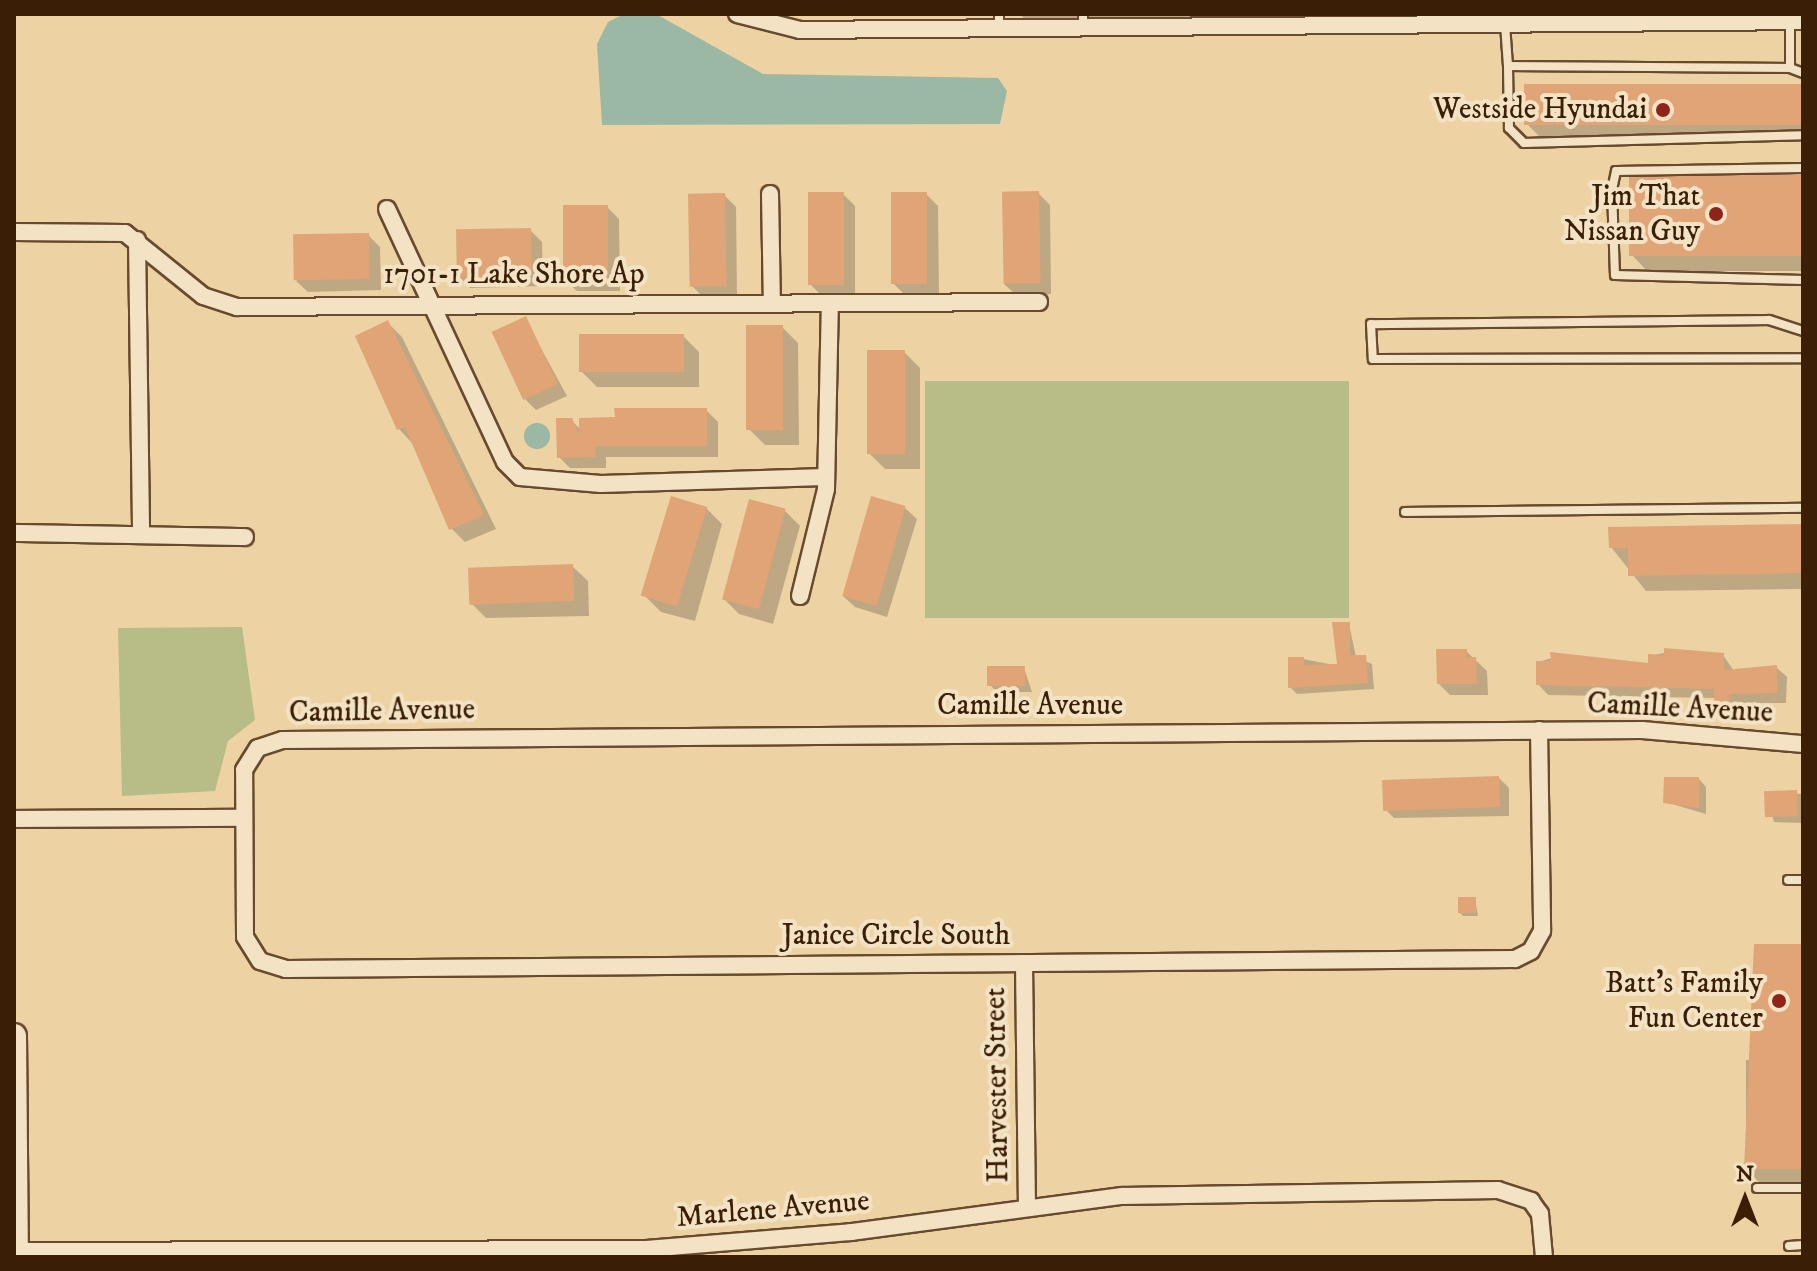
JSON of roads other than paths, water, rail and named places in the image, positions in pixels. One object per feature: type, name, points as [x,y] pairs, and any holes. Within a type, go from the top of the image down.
[{"type":"street","points":[[737,14],[800,30],[999,20],[1385,19],[1505,23],[1580,19],[1792,19]]},
{"type":"street","points":[[770,194],[772,304]]},
{"type":"street","points":[[387,209],[505,462],[520,477],[601,484],[825,477]]},
{"type":"street","name":"1701-1 Lake Shore Ap","points":[[14,232],[103,230],[137,240],[218,305],[1039,302]]},
{"type":"street","points":[[137,240],[141,534]]},
{"type":"street","points":[[800,596],[821,526],[830,303]]},
{"type":"street","points":[[14,533],[245,537]]},
{"type":"street","name":"Camille Avenue","points":[[241,818],[244,770],[258,748],[283,740],[1539,730],[1704,732],[1803,744]]},
{"type":"street","name":"Janice Circle South","points":[[241,818],[245,937],[260,961],[286,969],[1515,959],[1531,951],[1542,931],[1539,730]]},
{"type":"street","points":[[14,819],[241,818]]},
{"type":"street","name":"Harvester Street","points":[[1024,963],[1027,1207]]},
{"type":"street","points":[[14,1036],[16,1254]]},
{"type":"street","name":"Marlene Avenue","points":[[16,1254],[524,1254],[723,1245],[1027,1207],[1232,1193],[1498,1190],[1531,1201],[1540,1214],[1544,1257]]},
{"type":"lane","points":[[1790,68],[1792,19]]},
{"type":"lane","points":[[1505,23],[1509,128],[1524,143],[1803,135]]},
{"type":"lane","points":[[1508,66],[1790,68],[1803,73]]},
{"type":"lane","points":[[1803,168],[1616,171],[1612,190],[1615,275],[1803,280]]},
{"type":"lane","points":[[1803,331],[1769,320],[1371,324],[1373,359],[1803,358]]},
{"type":"lane","points":[[1405,512],[1803,508]]},
{"type":"lane","points":[[1788,880],[1803,880]]},
{"type":"lane","points":[[1757,1188],[1803,1188]]},
{"type":"lane","points":[[1789,1246],[1803,1245]]},
{"type":"place","name":"Westside Hyundai","points":[[1663,110]]},
{"type":"place","name":"Jim That Nissan Guy","points":[[1716,214]]},
{"type":"place","name":"Batt's Family Fun Center","points":[[1779,1001]]}]
